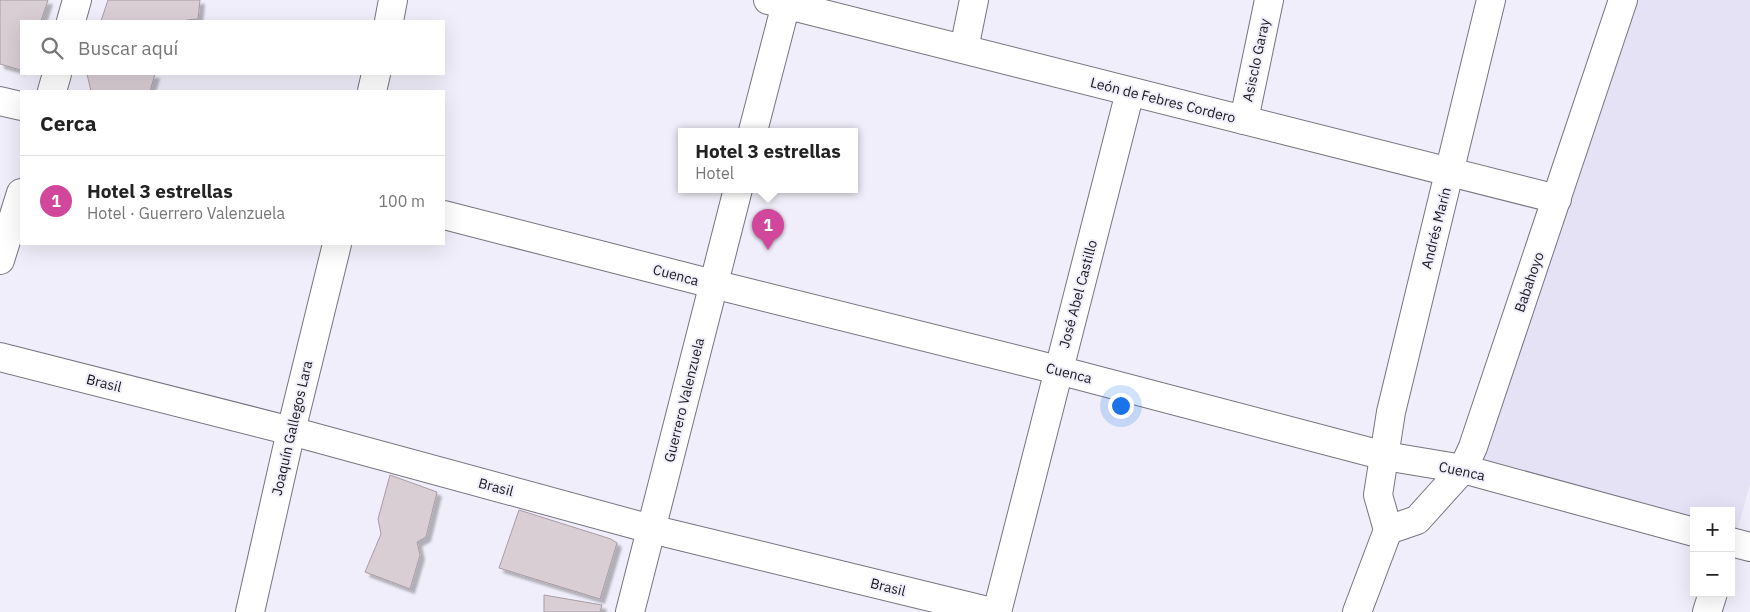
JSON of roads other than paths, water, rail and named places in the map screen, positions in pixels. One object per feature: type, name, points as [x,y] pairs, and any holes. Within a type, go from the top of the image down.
[{"type":"street","points":[[71,20],[77,0]]},
{"type":"street","points":[[388,20],[393,0]]},
{"type":"street","points":[[964,49],[974,0]]},
{"type":"street","name":"Asisclo Garay","points":[[1244,120],[1268,0]]},
{"type":"street","name":"Andrés Marín","points":[[1385,456],[1391,412],[1491,0]]},
{"type":"street","name":"Babahoyo","points":[[1388,530],[1417,520],[1463,469],[1473,447],[1624,0]]},
{"type":"street","points":[[754,128],[777,2]]},
{"type":"street","name":"León de Febres Cordero","points":[[777,2],[1557,199]]},
{"type":"street","points":[[52,90],[57,75]]},
{"type":"street","points":[[372,90],[376,75]]},
{"type":"street","name":"José Abel Castillo","points":[[997,612],[1130,92]]},
{"type":"street","points":[[0,101],[20,106]]},
{"type":"street","name":"Guerrero Valenzuela","points":[[630,612],[737,193]]},
{"type":"street","points":[[0,260],[20,196]]},
{"type":"street","name":"Cuenca","points":[[445,214],[713,284],[1058,370],[1385,456],[1463,469],[1690,531]]},
{"type":"street","name":"Joaquín Gallegos Lara","points":[[250,612],[291,431],[337,245]]},
{"type":"street","name":"Brasil","points":[[0,357],[291,431],[651,529],[992,612]]},
{"type":"street","points":[[1357,612],[1388,530],[1378,495],[1385,456]]},
{"type":"street","points":[[1735,543],[1750,547]]},
{"type":"street","points":[[1707,612],[1712,597]]},
{"type":"place","name":"Hotel 3 estrellas","points":[[768,250]]}]
